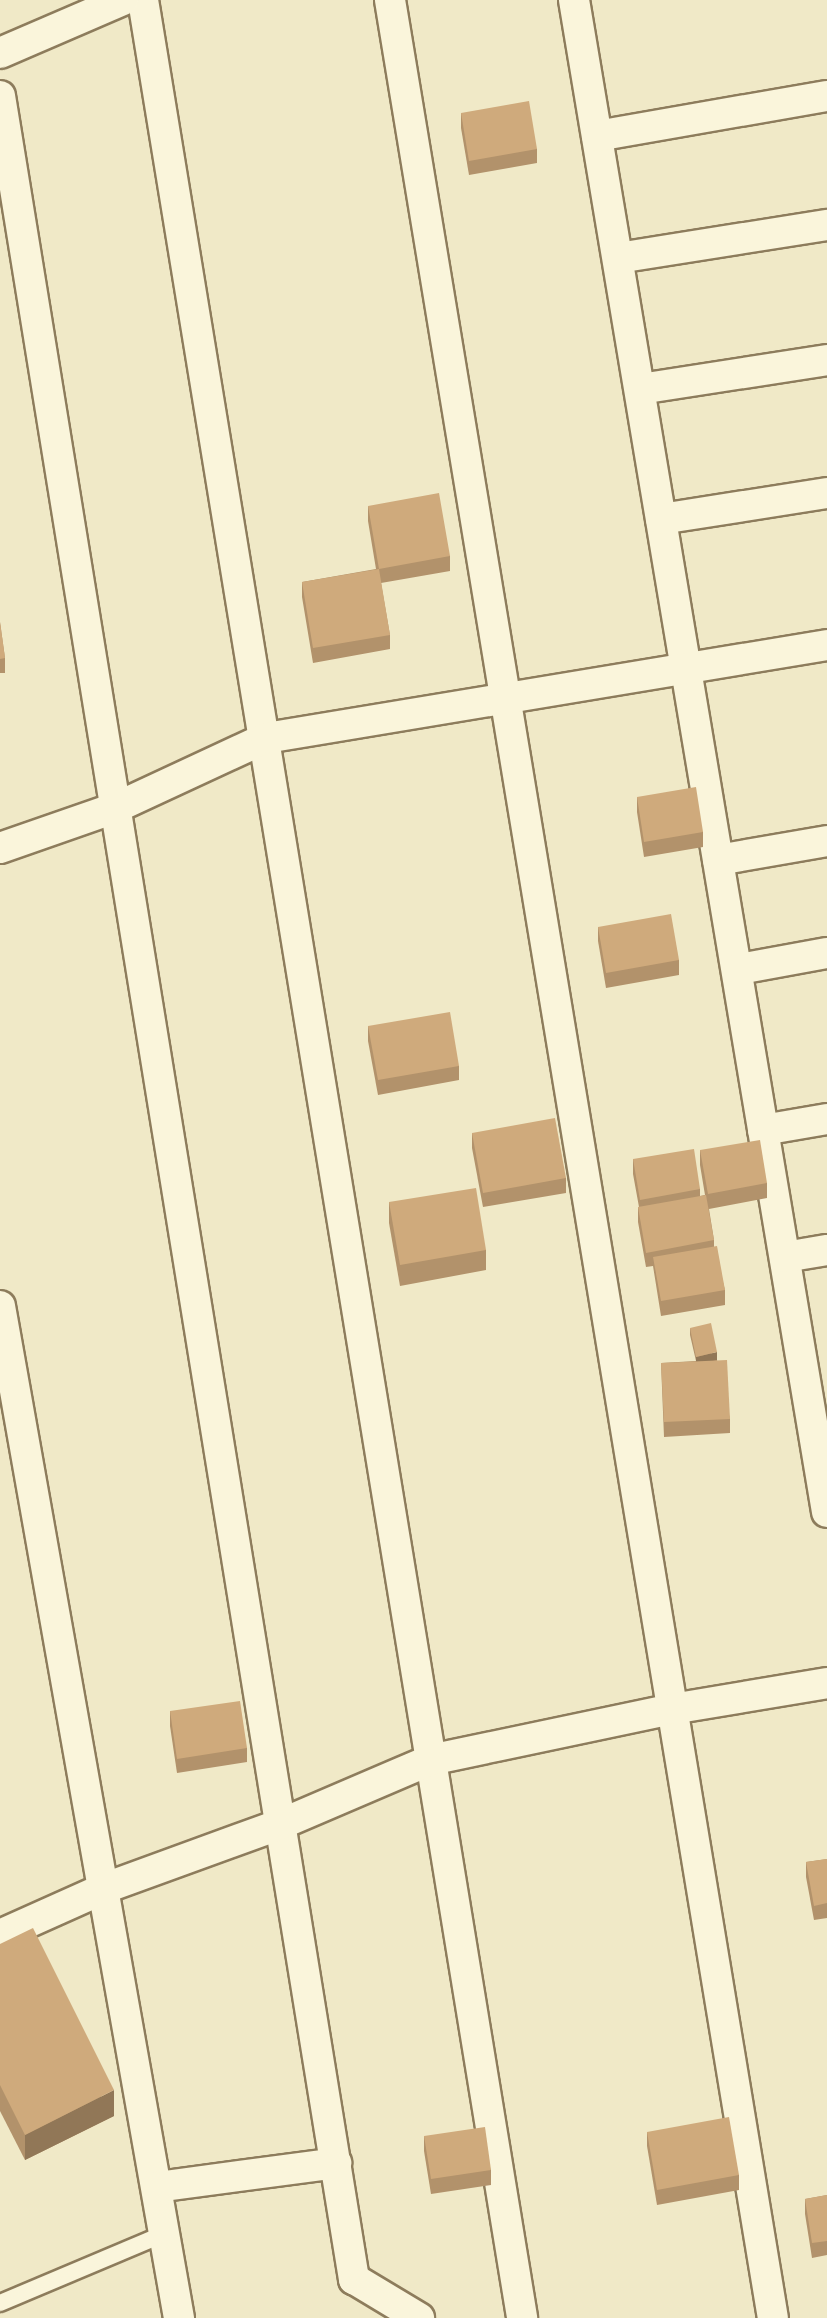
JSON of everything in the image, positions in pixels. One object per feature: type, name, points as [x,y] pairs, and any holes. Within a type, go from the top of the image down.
[{"type":"street","points":[[0,53],[123,0]]},
{"type":"street","points":[[143,0],[266,738],[522,2318]]},
{"type":"street","points":[[390,0],[508,701],[773,2318]]},
{"type":"street","points":[[574,0],[718,860],[739,969],[785,1257],[817,1393],[827,1512]]},
{"type":"street","points":[[0,96],[354,2279],[405,2315]]},
{"type":"street","points":[[597,136],[827,96]]},
{"type":"street","points":[[618,258],[827,225]]},
{"type":"street","points":[[640,389],[827,360]]},
{"type":"street","points":[[661,519],[827,493]]},
{"type":"street","points":[[0,848],[115,808],[266,738],[508,701],[827,645]]},
{"type":"street","points":[[718,860],[827,841]]},
{"type":"street","points":[[739,969],[827,953]]},
{"type":"street","points":[[763,1130],[827,1119]]},
{"type":"street","points":[[785,1257],[827,1250]]},
{"type":"street","points":[[0,1306],[179,2318]]},
{"type":"street","points":[[0,1935],[105,1888],[281,1824],[430,1760],[672,1709],[827,1683]]},
{"type":"street","points":[[157,2187],[336,2163]]},
{"type":"lane","points":[[0,2303],[163,2234]]},
{"type":"building","points":[[529,101],[537,149],[469,161],[461,113]]},
{"type":"building","points":[[439,493],[450,556],[379,569],[368,506]]},
{"type":"building","points":[[379,569],[390,635],[313,648],[302,582]]},
{"type":"building","points":[[0,622],[5,658],[0,659]]},
{"type":"building","points":[[696,787],[703,832],[644,842],[637,797]]},
{"type":"building","points":[[671,914],[679,960],[606,973],[598,927]]},
{"type":"building","points":[[450,1012],[459,1066],[378,1080],[368,1026]]},
{"type":"building","points":[[555,1118],[566,1178],[483,1193],[472,1133]]},
{"type":"building","points":[[760,1140],[767,1183],[708,1194],[700,1150]]},
{"type":"building","points":[[694,1149],[700,1189],[640,1200],[633,1159]]},
{"type":"building","points":[[476,1188],[486,1250],[400,1265],[389,1202]]},
{"type":"building","points":[[706,1195],[714,1240],[646,1253],[638,1207]]},
{"type":"building","points":[[717,1246],[725,1290],[661,1301],[653,1257]]},
{"type":"building","points":[[711,1323],[717,1352],[696,1357],[690,1328]]},
{"type":"building","points":[[727,1360],[730,1419],[664,1422],[661,1363]]},
{"type":"building","points":[[240,1701],[247,1748],[177,1759],[170,1711]]},
{"type":"building","points":[[827,1859],[827,1903],[814,1906],[806,1862]]},
{"type":"building","points":[[33,1928],[114,2090],[25,2135],[0,2085],[0,1944]]},
{"type":"building","points":[[729,2117],[739,2175],[657,2190],[647,2132]]},
{"type":"building","points":[[485,2127],[491,2170],[431,2179],[424,2136]]},
{"type":"building","points":[[827,2195],[827,2241],[812,2243],[805,2199]]}]
